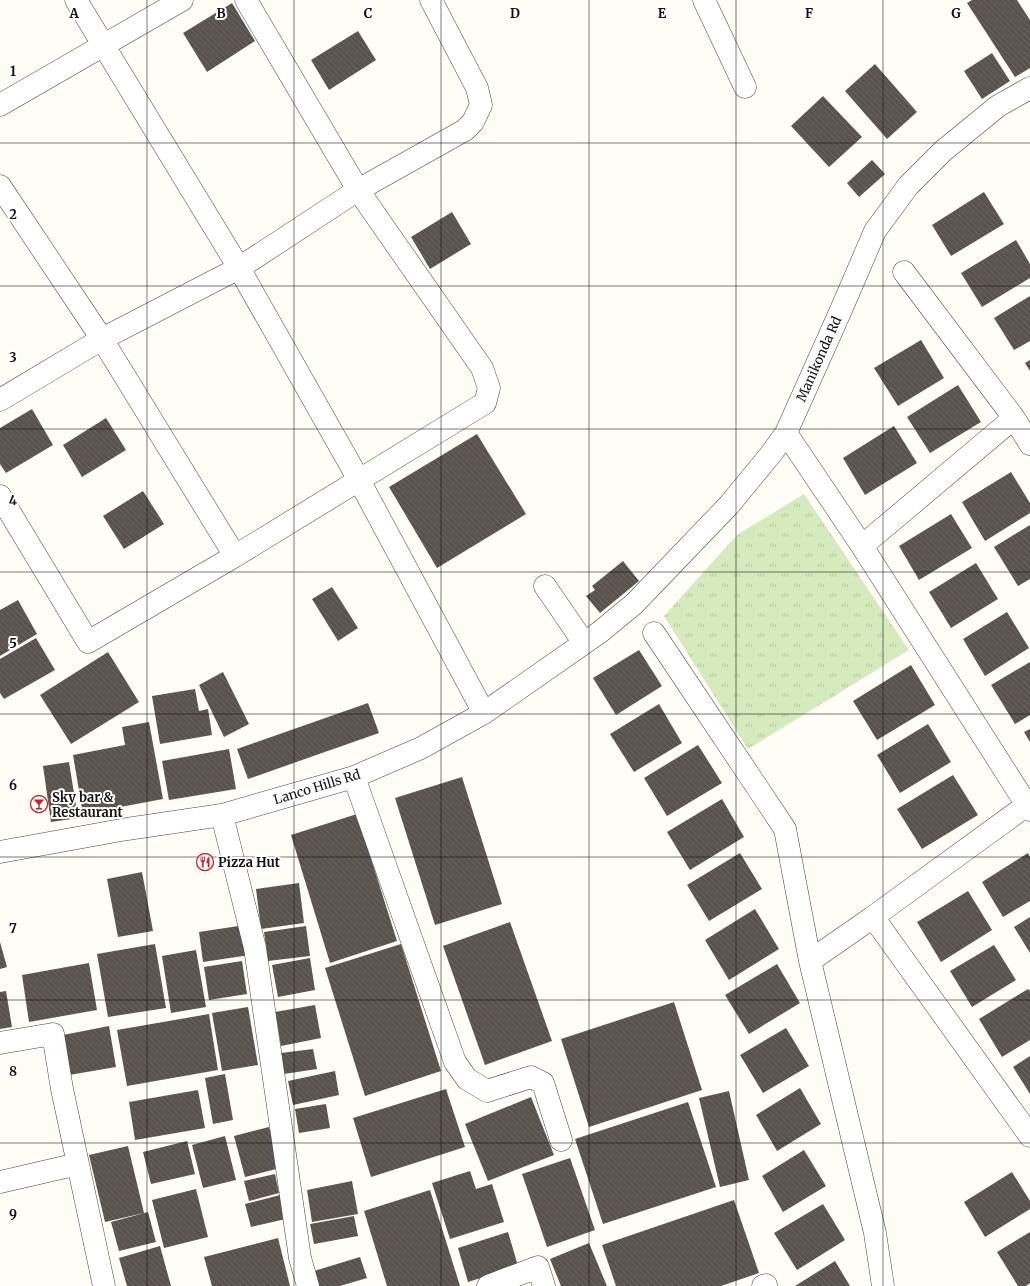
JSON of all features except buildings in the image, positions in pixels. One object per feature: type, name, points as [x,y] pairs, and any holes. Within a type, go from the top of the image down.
[{"type":"street","points":[[76,0],[239,268],[359,480],[484,712]]},
{"type":"street","points":[[0,105],[182,0]]},
{"type":"street","points":[[0,496],[88,642],[235,556],[485,403],[489,388],[482,368],[358,190],[246,0]]},
{"type":"street","points":[[0,400],[102,339],[239,268],[358,190],[465,130],[473,122],[481,105],[477,88],[431,0]]},
{"type":"street","points":[[704,0],[745,87]]},
{"type":"street","name":"Manikonda Rd","points":[[592,637],[634,604],[729,505],[772,454],[786,433],[875,231],[908,186],[943,151],[998,106],[1029,91]]},
{"type":"street","points":[[0,186],[102,339],[235,556]]},
{"type":"street","points":[[904,272],[1014,418],[1030,444]]},
{"type":"street","points":[[862,546],[1014,418]]},
{"type":"street","points":[[786,433],[862,546],[1028,807],[810,961]]},
{"type":"street","points":[[545,586],[592,637]]},
{"type":"street","points":[[654,633],[785,829],[810,961],[875,1232],[883,1286]]},
{"type":"street","name":"Lanco Hills Rd","points":[[0,852],[127,829],[222,815],[354,777],[421,748],[484,712],[592,637]]},
{"type":"street","points":[[354,777],[455,1062],[467,1079],[487,1091],[531,1077],[543,1083],[561,1140]]},
{"type":"street","points":[[222,815],[254,948],[300,1258],[308,1286]]},
{"type":"street","points":[[872,917],[1030,1136]]},
{"type":"street","points":[[0,1043],[53,1034],[62,1089],[104,1286]]},
{"type":"street","points":[[0,1182],[78,1164]]},
{"type":"street","points":[[488,1286],[538,1267],[544,1286]]},
{"type":"green space","points":[[804,494],[909,650],[748,749],[664,616],[737,535]]},
{"type":"place","name":"Sky bar & Restaurant","points":[[39,804]]},
{"type":"place","name":"Pizza Hut","points":[[205,862]]}]
